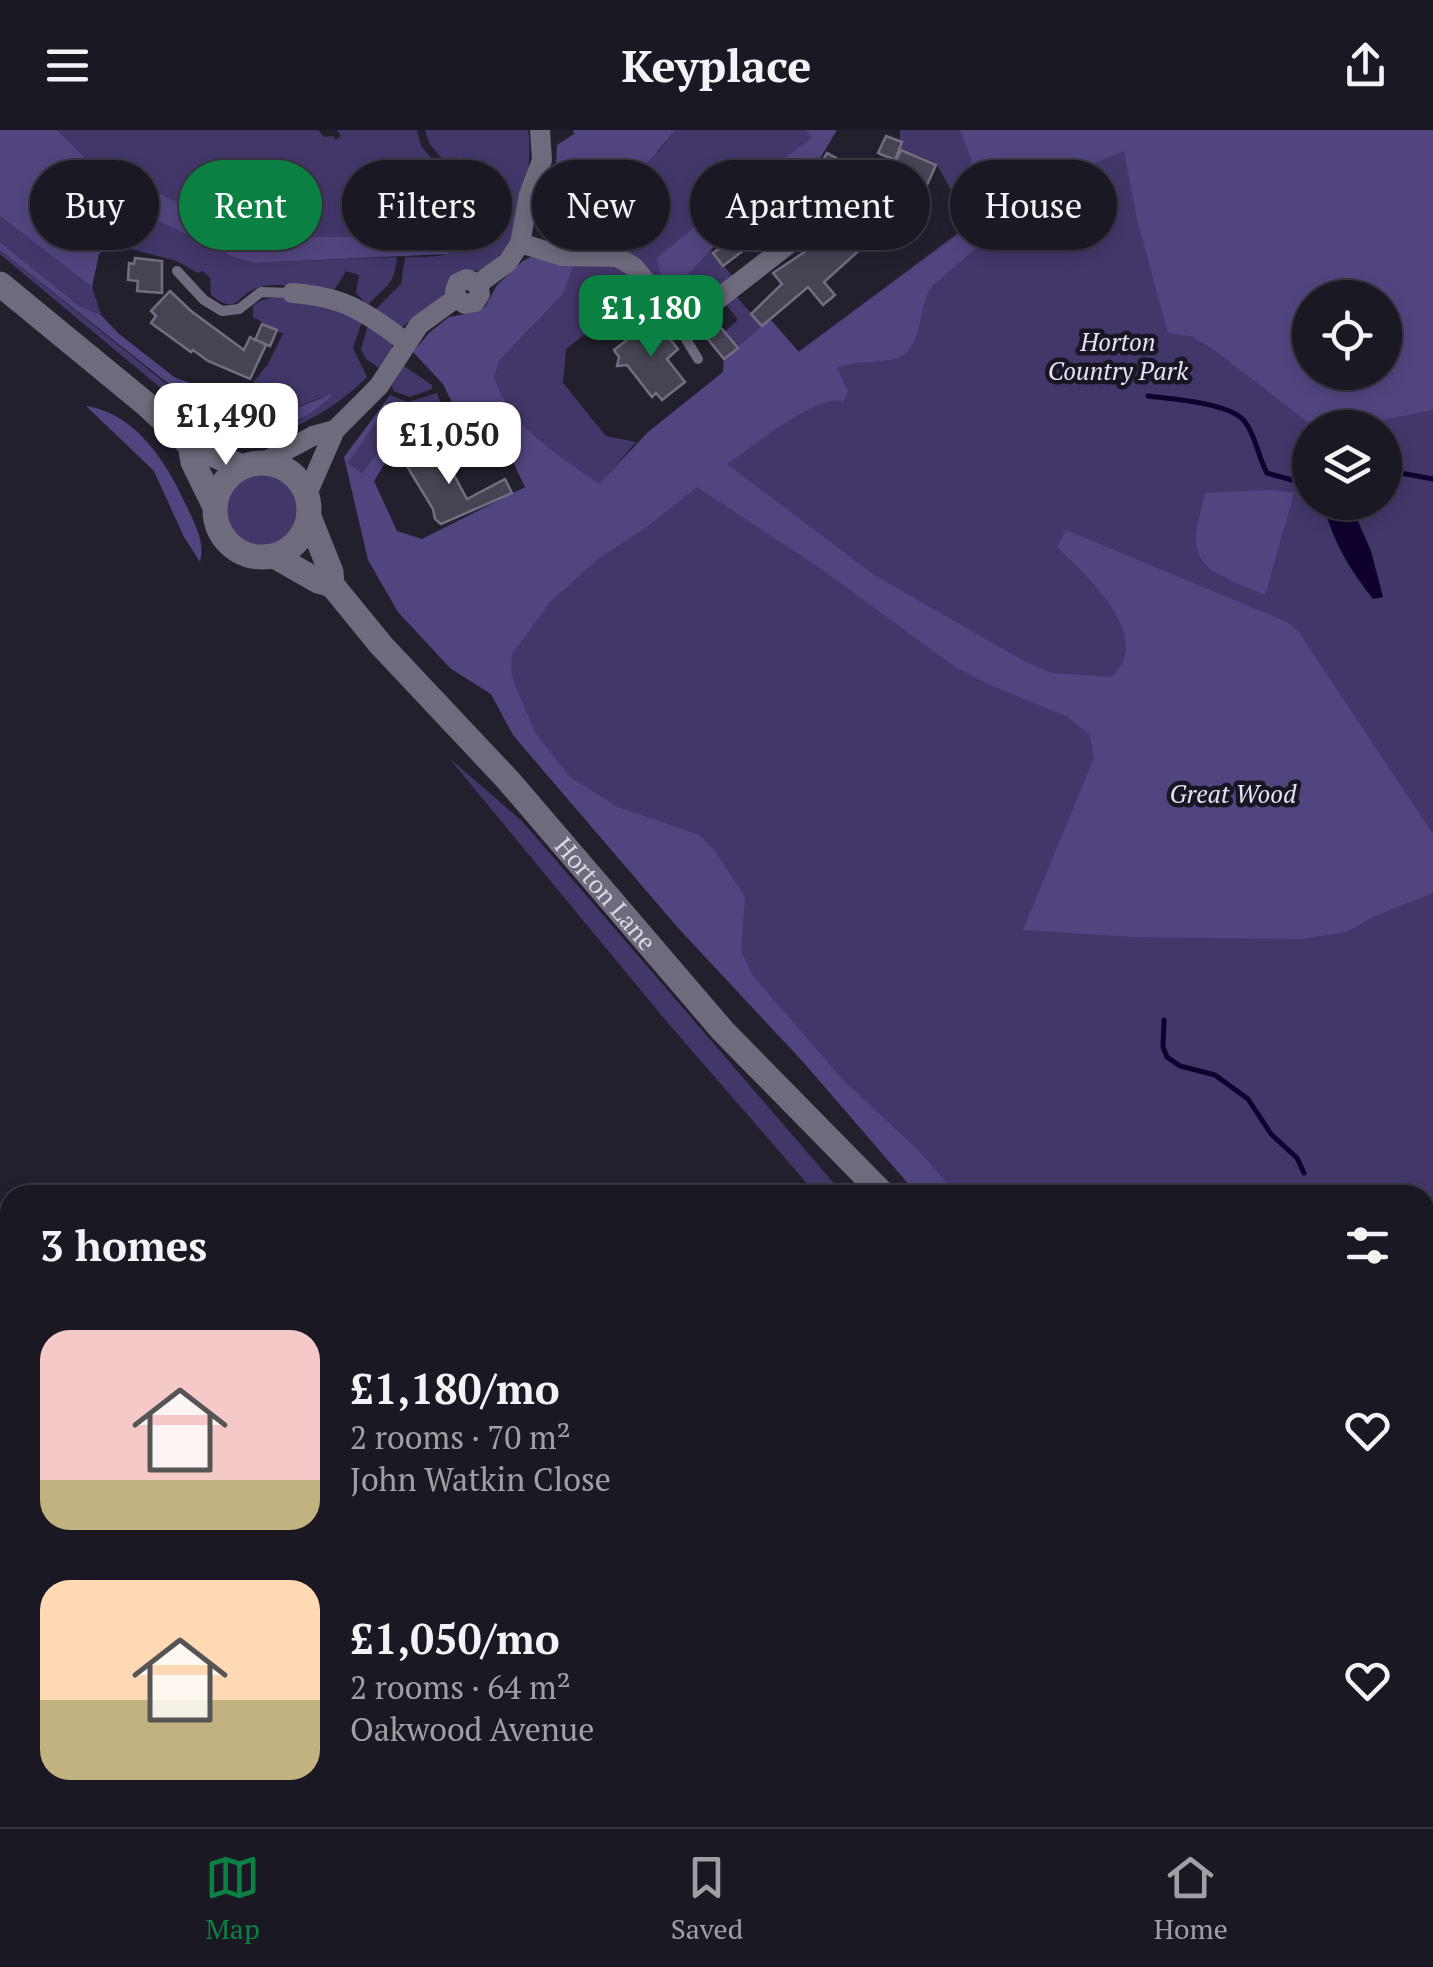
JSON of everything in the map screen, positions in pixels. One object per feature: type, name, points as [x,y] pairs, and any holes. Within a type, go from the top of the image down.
[{"type":"street","points":[[190,446],[193,462],[215,506],[217,524],[226,540],[240,552],[256,557],[274,556],[301,538],[335,430],[379,386],[424,321],[456,298],[460,281],[470,279],[478,284],[508,262],[520,243],[529,195],[542,160],[540,130]]},
{"type":"street","points":[[520,243],[570,257],[617,257],[638,272],[662,303],[683,310],[701,308],[718,299],[781,250]]},
{"type":"street","points":[[0,284],[146,404],[190,446],[252,465],[280,466],[297,478],[308,506]]},
{"type":"street","points":[[292,293],[348,303],[406,342]]},
{"type":"street","points":[[215,506],[229,477],[313,436],[335,430]]},
{"type":"street","name":"Horton Lane","points":[[308,506],[331,572],[332,586]]},
{"type":"street","name":"Horton Lane","points":[[274,556],[332,586],[381,645],[508,780],[723,1031],[874,1185]]},
{"type":"lane","points":[[177,271],[204,300],[225,312],[240,309],[261,292],[292,293]]},
{"type":"lane","points":[[683,310],[686,339],[698,358]]},
{"type":"green space","points":[[0,130],[57,130],[88,160],[30,160],[30,239],[0,216]]},
{"type":"green space","points":[[57,130],[318,130],[324,137],[333,136],[336,140],[341,136],[337,130],[417,130],[421,146],[433,160],[342,160],[342,236],[322,237],[322,160],[179,160],[179,206],[159,197],[159,160],[88,160]]},
{"type":"green space","points":[[425,130],[528,130],[527,185],[512,234],[512,160],[442,159],[429,143]]},
{"type":"green space","points":[[573,130],[676,130],[650,160],[556,160],[557,145],[574,134]]},
{"type":"green space","points":[[676,130],[806,130],[813,138],[783,160],[690,160],[690,250],[706,250],[701,260],[711,250],[733,277],[704,300],[676,302],[642,266],[575,250],[670,250],[670,160],[648,160]]},
{"type":"green space","points":[[806,130],[837,130],[819,160],[782,160],[812,138]]},
{"type":"green space","points":[[900,130],[960,130],[972,160],[950,160],[950,188],[936,163],[900,148]]},
{"type":"green space","points":[[960,130],[1433,130],[1433,410],[1402,416],[1402,410],[1292,410],[1213,349],[1191,336],[1168,333],[1137,219],[1124,151],[1102,160],[971,160]]},
{"type":"green space","points":[[1114,130],[1433,130],[1433,1185],[909,1185],[505,717],[491,694],[450,668],[508,597],[798,352],[950,239],[950,250],[1117,250],[1117,160],[1068,160]]},
{"type":"green space","points":[[159,193],[179,204],[179,231],[159,221]]},
{"type":"green space","points":[[0,216],[30,239],[30,250],[44,250],[92,287],[101,315],[79,306],[0,242]]},
{"type":"green space","points":[[159,221],[179,231],[179,250],[218,250],[254,263],[397,257],[388,285],[368,305],[356,293],[359,275],[346,271],[335,289],[269,285],[227,304],[211,295],[210,278],[203,271],[197,273],[177,261],[135,250],[159,250]]},
{"type":"green space","points":[[690,231],[690,250],[711,250],[685,277],[673,282],[661,275],[657,258]]},
{"type":"green space","points":[[342,236],[342,250],[451,250],[448,254],[254,263],[218,250],[322,250],[322,237]]},
{"type":"green space","name":"Great Wood","points":[[950,241],[950,250],[974,250],[932,286],[917,335],[907,352],[892,359],[837,368],[848,391],[843,402],[832,401],[802,413],[727,464],[874,575],[1051,673],[1111,677],[1123,661],[1126,644],[1112,607],[1057,547],[1066,530],[1287,622],[1298,631],[1433,834],[1433,893],[1346,932],[1301,939],[1134,937],[1023,930],[1094,758],[1090,735],[1068,717],[954,666],[817,566],[697,487],[599,558],[550,602],[512,654],[511,672],[536,734],[571,778],[618,807],[699,835],[714,850],[745,897],[741,951],[753,976],[844,1081],[917,1149],[949,1185],[909,1185],[806,1065],[679,929],[529,754],[513,735],[491,694],[450,668],[398,612],[368,560],[344,457],[385,402],[387,407],[348,463],[362,473],[381,448],[443,410],[449,420],[388,458],[374,481],[397,531],[422,539],[525,487],[499,433],[480,442],[476,435],[469,438],[443,384],[413,352],[449,317],[485,307],[497,285],[531,257],[574,265],[563,294],[500,360],[494,377],[524,425],[599,484],[648,432],[723,372],[724,359],[770,319],[799,352]]},
{"type":"green space","points":[[0,242],[79,306],[101,315],[174,377],[238,401],[259,423],[334,393],[309,414],[280,427],[250,431],[218,423],[0,250]]},
{"type":"green space","points":[[0,250],[209,418],[231,427],[267,431],[291,425],[324,396],[259,423],[238,401],[268,364],[283,334],[253,317],[253,306],[264,300],[292,297],[363,318],[353,348],[367,377],[334,405],[290,428],[268,436],[224,435],[205,425],[0,254]]},
{"type":"green space","points":[[44,250],[105,250],[99,254],[92,287]]},
{"type":"green space","points":[[503,250],[482,270],[455,273],[444,294],[404,326],[373,312],[401,284],[405,257]]},
{"type":"green space","points":[[609,262],[633,278],[646,301],[641,306],[622,305],[566,349],[563,383],[606,436],[636,442],[599,485],[524,425],[494,377],[500,360],[563,294],[574,265]]},
{"type":"green space","points":[[736,296],[762,326],[738,348],[724,332],[738,320],[726,304]]},
{"type":"green space","points":[[369,322],[392,344],[379,368],[366,359],[361,349]]},
{"type":"green space","points":[[404,366],[432,385],[432,389],[410,397],[393,391],[392,384]]},
{"type":"green space","points":[[437,393],[443,410],[381,448],[362,473],[348,463],[387,407],[385,402],[390,395],[408,402]]},
{"type":"green space","points":[[86,406],[121,419],[161,459],[197,528],[200,562],[184,537],[154,471]]},
{"type":"green space","points":[[255,471],[271,471],[296,488],[302,510],[296,532],[285,543],[271,549],[255,549],[230,532],[224,518],[224,502],[241,477]]},
{"type":"green space","points":[[1206,493],[1292,493],[1265,595],[1226,578],[1203,562],[1196,536]]},
{"type":"green space","points":[[449,758],[522,821],[835,1185],[808,1185],[667,1022]]},
{"type":"shaded area","points":[[1328,520],[1357,520],[1371,551],[1383,597],[1373,599],[1349,565]]},
{"type":"building","points":[[886,136],[902,142],[895,160],[878,153]]},
{"type":"building","points":[[901,150],[924,160],[896,160]]},
{"type":"building","points":[[717,250],[744,250],[723,266],[713,253]]},
{"type":"building","points":[[808,250],[860,250],[824,282],[835,295],[823,305],[808,287],[762,326],[751,314],[782,284],[773,273]]},
{"type":"building","points":[[135,258],[162,261],[162,293],[137,291],[138,281],[128,280],[129,263],[134,264]]},
{"type":"building","points":[[170,291],[244,350],[250,337],[255,340],[262,324],[277,330],[270,346],[256,340],[266,345],[250,379],[191,352],[151,323],[156,316],[151,311]]},
{"type":"building","points":[[654,319],[678,349],[667,359],[685,382],[662,400],[656,393],[652,397],[627,365],[617,366],[619,357],[614,350]]},
{"type":"building","points":[[717,323],[738,348],[724,359],[703,333]]},
{"type":"building","points":[[438,445],[467,499],[505,479],[512,493],[441,524],[405,463]]},
{"type":"waterway","points":[[1148,396],[1228,410],[1245,422],[1267,473],[1292,480]]},
{"type":"waterway","points":[[1402,473],[1433,479]]},
{"type":"waterway","points":[[1164,1020],[1163,1047],[1167,1057],[1180,1066],[1215,1075],[1248,1099],[1271,1134],[1297,1158],[1304,1173]]},
{"type":"park label","name":"Horton Country Park","points":[[1118,356]]}]
